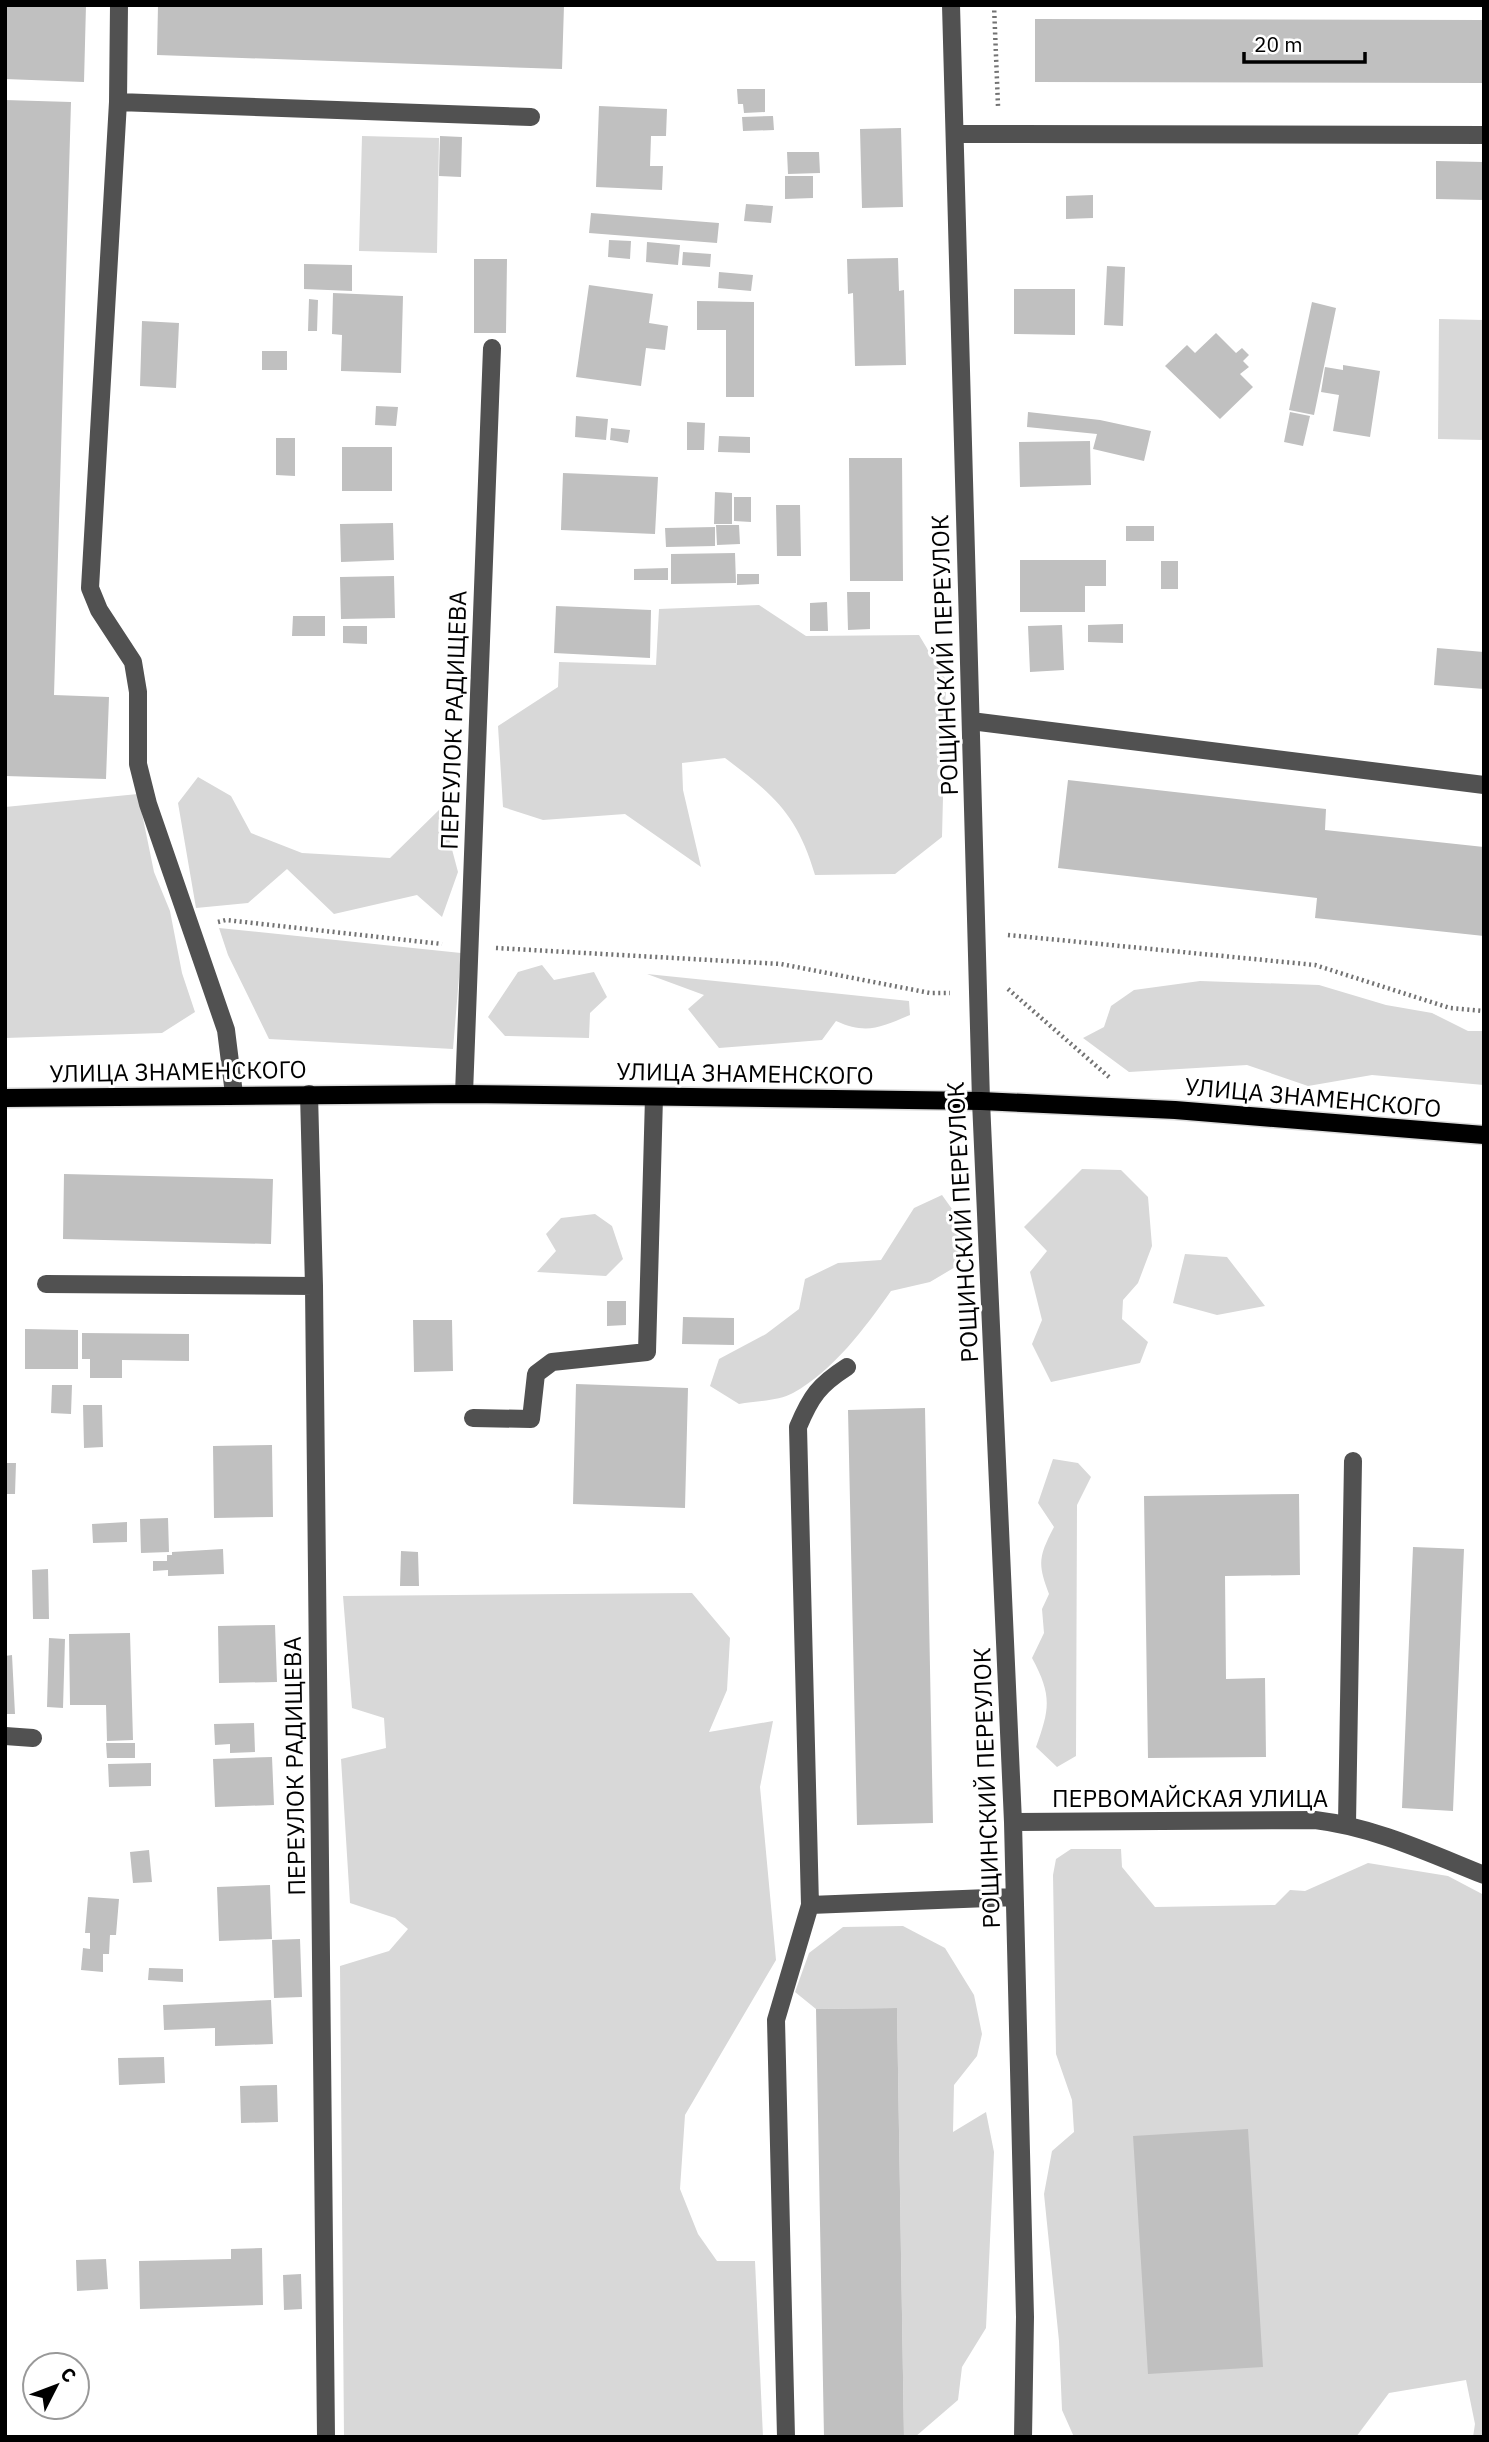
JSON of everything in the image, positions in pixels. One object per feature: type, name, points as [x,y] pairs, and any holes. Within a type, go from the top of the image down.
[{"type":"main road","name":"УЛИЦА ЗНАМЕНСКОГО","points":[[5,1098],[464,1094],[981,1101],[1188,1111],[1484,1135]]},
{"type":"street","points":[[120,5],[118,102],[90,588],[99,610],[133,662],[138,692],[138,764],[148,804],[226,1030],[234,1094]]},
{"type":"street","name":"РОЩИНСКИЙ ПЕРЕУЛОК","points":[[951,5],[981,1101],[1013,1822],[1025,2317],[1023,2437]]},
{"type":"street","points":[[118,102],[531,117]]},
{"type":"street","points":[[955,134],[1484,135]]},
{"type":"street","name":"ПЕРЕУЛОК РАДИЩЕВА","points":[[464,1094],[492,348]]},
{"type":"street","points":[[971,721],[1484,785]]},
{"type":"street","name":"ПЕРЕУЛОК РАДИЩЕВА","points":[[309,1094],[314,1286],[326,2437]]},
{"type":"street","points":[[473,1418],[531,1419],[536,1374],[552,1362],[647,1352],[654,1097]]},
{"type":"street","points":[[46,1284],[314,1286]]},
{"type":"street","points":[[786,2437],[776,2020],[810,1905],[798,1427],[808,1403],[822,1383],[847,1367]]},
{"type":"street","points":[[1348,1824],[1353,1461]]},
{"type":"street","points":[[5,1736],[33,1738]]},
{"type":"street","name":"ПЕРВОМАЙСКАЯ УЛИЦА","points":[[1013,1822],[1315,1820],[1348,1824],[1484,1875]]},
{"type":"street","points":[[810,1905],[1014,1897]]},
{"type":"path","points":[[994,5],[998,118]]},
{"type":"path","points":[[190,928],[226,920],[454,945]]},
{"type":"path","points":[[1008,922],[1008,949]]},
{"type":"path","points":[[1008,936],[1315,965],[1450,1007],[1484,1011]]},
{"type":"path","points":[[492,948],[780,964],[930,993],[951,993]]},
{"type":"path","points":[[1008,976],[1008,990],[1111,1079]]},
{"type":"shaded area","points":[[362,136],[439,138],[437,253],[359,251]]},
{"type":"shaded area","points":[[1439,319],[1484,320],[1484,440],[1438,439]]},
{"type":"shaded area","points":[[759,605],[806,636],[919,635],[946,680],[942,837],[895,874],[815,875],[800,836],[782,808],[757,783],[725,758],[682,763],[683,790],[701,867],[625,814],[543,820],[503,807],[498,726],[558,687],[559,662],[656,665],[659,609]]},
{"type":"shaded area","points":[[198,777],[231,796],[251,833],[302,853],[390,858],[441,808],[458,872],[442,917],[417,895],[334,914],[287,869],[248,903],[196,908],[178,803]]},
{"type":"shaded area","points":[[138,794],[154,872],[170,911],[182,973],[195,1012],[162,1033],[5,1038],[5,807]]},
{"type":"shaded area","points":[[219,928],[461,953],[453,1049],[269,1039],[228,955]]},
{"type":"shaded area","points":[[542,965],[554,980],[594,972],[607,997],[590,1013],[589,1038],[505,1036],[488,1017],[518,972]]},
{"type":"shaded area","points":[[647,974],[909,1001],[910,1015],[874,1028],[857,1028],[836,1021],[822,1040],[719,1048],[688,1009],[704,995]]},
{"type":"shaded area","points":[[1200,981],[1319,985],[1386,1005],[1432,1013],[1468,1031],[1484,1031],[1484,1085],[1372,1075],[1308,1086],[1247,1065],[1129,1072],[1083,1038],[1104,1027],[1111,1006],[1134,990]]},
{"type":"shaded area","points":[[1082,1169],[1121,1170],[1148,1197],[1152,1246],[1138,1283],[1123,1300],[1122,1319],[1148,1342],[1140,1363],[1051,1382],[1032,1344],[1042,1320],[1030,1272],[1047,1251],[1024,1227]]},
{"type":"shaded area","points":[[942,1195],[962,1223],[962,1263],[930,1282],[891,1291],[835,1361],[808,1384],[787,1396],[739,1404],[710,1386],[719,1359],[766,1334],[799,1309],[805,1279],[838,1263],[881,1260],[914,1208]]},
{"type":"shaded area","points":[[595,1214],[612,1226],[623,1259],[606,1276],[537,1272],[556,1251],[546,1234],[561,1218]]},
{"type":"shaded area","points":[[1185,1254],[1227,1257],[1265,1306],[1217,1315],[1173,1303]]},
{"type":"shaded area","points":[[1053,1459],[1078,1463],[1091,1477],[1077,1505],[1076,1756],[1057,1767],[1036,1747],[1047,1702],[1043,1682],[1032,1658],[1044,1633],[1042,1609],[1049,1594],[1041,1560],[1054,1527],[1038,1503]]},
{"type":"shaded area","points":[[692,1593],[730,1638],[727,1690],[709,1732],[773,1721],[760,1787],[776,1960],[685,2115],[680,2189],[698,2234],[717,2261],[755,2261],[763,2437],[344,2437],[340,1966],[389,1951],[408,1929],[395,1918],[350,1903],[341,1759],[386,1748],[384,1718],[352,1708],[343,1596]]},
{"type":"shaded area","points":[[1071,1849],[1121,1849],[1122,1867],[1155,1907],[1275,1905],[1290,1890],[1305,1891],[1368,1863],[1448,1876],[1484,1895],[1484,2437],[1473,2437],[1475,2424],[1466,2380],[1389,2393],[1356,2437],[1074,2437],[1062,2410],[1059,2341],[1044,2194],[1052,2151],[1074,2132],[1072,2100],[1056,2054],[1053,1875],[1056,1859]]},
{"type":"shaded area","points":[[903,1926],[945,1948],[974,1995],[982,2034],[977,2056],[954,2085],[953,2132],[986,2112],[994,2152],[986,2328],[962,2367],[958,2400],[915,2437],[904,2437],[897,2008],[816,2009],[795,1992],[809,1953],[843,1927]]},
{"type":"building","points":[[5,5],[86,5],[84,82],[5,79]]},
{"type":"building","points":[[158,5],[564,5],[562,69],[157,55]]},
{"type":"building","points":[[1035,19],[1484,20],[1484,83],[1035,82]]},
{"type":"building","points":[[737,89],[765,89],[765,112],[744,113],[743,104],[738,104]]},
{"type":"building","points":[[5,100],[71,102],[54,695],[109,697],[106,779],[5,776]]},
{"type":"building","points":[[599,106],[667,109],[666,136],[651,136],[650,166],[663,166],[662,190],[596,187]]},
{"type":"building","points":[[773,116],[774,130],[743,131],[742,117]]},
{"type":"building","points":[[901,128],[903,207],[862,208],[860,129]]},
{"type":"building","points":[[440,136],[462,137],[461,177],[439,176]]},
{"type":"building","points":[[787,152],[819,152],[820,173],[788,174]]},
{"type":"building","points":[[1436,161],[1484,162],[1484,200],[1436,199]]},
{"type":"building","points":[[785,176],[813,176],[813,198],[785,199]]},
{"type":"building","points":[[1093,195],[1093,218],[1066,219],[1066,196]]},
{"type":"building","points":[[746,204],[773,206],[771,223],[744,221]]},
{"type":"building","points":[[591,213],[719,223],[717,243],[589,233]]},
{"type":"building","points":[[609,240],[631,241],[630,259],[608,257]]},
{"type":"building","points":[[647,242],[680,245],[678,265],[646,262]]},
{"type":"building","points":[[683,252],[711,254],[710,267],[682,265]]},
{"type":"building","points":[[898,258],[899,291],[904,290],[906,365],[855,366],[853,293],[848,294],[847,259]]},
{"type":"building","points":[[474,259],[507,259],[506,333],[474,333]]},
{"type":"building","points":[[304,264],[352,265],[352,291],[304,289]]},
{"type":"building","points":[[1107,266],[1125,267],[1123,326],[1104,325]]},
{"type":"building","points":[[719,272],[753,275],[751,291],[718,288]]},
{"type":"building","points":[[589,285],[653,294],[649,323],[668,326],[665,350],[646,348],[641,386],[576,377]]},
{"type":"building","points":[[1014,289],[1075,289],[1075,335],[1014,334]]},
{"type":"building","points":[[333,293],[403,296],[401,373],[341,371],[342,335],[332,334]]},
{"type":"building","points":[[309,299],[318,300],[317,331],[308,331]]},
{"type":"building","points":[[697,301],[754,302],[754,397],[726,397],[726,330],[697,330]]},
{"type":"building","points":[[1312,302],[1336,308],[1314,415],[1289,410]]},
{"type":"building","points":[[142,321],[179,323],[176,388],[140,386]]},
{"type":"building","points":[[1216,333],[1236,353],[1242,348],[1249,355],[1243,361],[1249,367],[1240,374],[1253,387],[1220,419],[1165,366],[1187,345],[1195,353]]},
{"type":"building","points":[[262,351],[287,351],[287,370],[262,370]]},
{"type":"building","points":[[1343,365],[1380,371],[1370,437],[1333,431],[1339,395],[1321,392],[1325,367],[1343,370]]},
{"type":"building","points":[[376,406],[398,407],[396,426],[375,425]]},
{"type":"building","points":[[1028,412],[1100,420],[1151,431],[1144,461],[1093,449],[1097,434],[1027,427]]},
{"type":"building","points":[[1290,412],[1310,416],[1303,446],[1284,442]]},
{"type":"building","points":[[576,416],[608,419],[606,440],[575,437]]},
{"type":"building","points":[[687,422],[705,423],[704,450],[687,450]]},
{"type":"building","points":[[611,428],[630,430],[628,443],[610,440]]},
{"type":"building","points":[[719,436],[750,437],[750,453],[718,452]]},
{"type":"building","points":[[276,438],[295,438],[295,476],[276,475]]},
{"type":"building","points":[[1090,441],[1091,485],[1020,487],[1019,442]]},
{"type":"building","points":[[342,447],[392,447],[392,491],[342,491]]},
{"type":"building","points":[[849,458],[902,458],[903,581],[850,581]]},
{"type":"building","points":[[563,473],[658,477],[655,534],[561,530]]},
{"type":"building","points":[[715,492],[732,493],[732,524],[714,524]]},
{"type":"building","points":[[734,497],[751,497],[751,522],[734,521]]},
{"type":"building","points":[[776,505],[800,505],[801,556],[777,556]]},
{"type":"building","points":[[393,523],[394,560],[341,562],[340,524]]},
{"type":"building","points":[[716,525],[739,525],[740,544],[717,545]]},
{"type":"building","points":[[1126,526],[1154,526],[1154,541],[1126,541]]},
{"type":"building","points":[[715,527],[715,546],[666,547],[665,528]]},
{"type":"building","points":[[735,553],[736,583],[671,584],[671,554]]},
{"type":"building","points":[[1020,560],[1106,560],[1106,586],[1085,586],[1085,612],[1020,612]]},
{"type":"building","points":[[1161,561],[1178,561],[1178,589],[1161,589]]},
{"type":"building","points":[[668,568],[668,580],[634,580],[634,569]]},
{"type":"building","points":[[737,574],[759,574],[759,584],[737,585]]},
{"type":"building","points":[[394,576],[395,618],[341,619],[340,577]]},
{"type":"building","points":[[847,592],[870,592],[870,629],[848,630]]},
{"type":"building","points":[[827,602],[828,631],[810,631],[810,603]]},
{"type":"building","points":[[556,606],[651,610],[650,658],[554,653]]},
{"type":"building","points":[[293,616],[325,616],[325,636],[292,636]]},
{"type":"building","points":[[1123,624],[1123,643],[1088,642],[1088,625]]},
{"type":"building","points":[[1062,625],[1064,670],[1030,672],[1028,626]]},
{"type":"building","points":[[343,626],[367,626],[367,644],[343,643]]},
{"type":"building","points":[[1437,648],[1484,652],[1484,689],[1434,685]]},
{"type":"building","points":[[1068,780],[1326,809],[1325,830],[1484,847],[1484,936],[1315,918],[1317,898],[1058,868]]},
{"type":"building","points":[[64,1174],[273,1179],[271,1244],[63,1239]]},
{"type":"building","points":[[607,1301],[626,1301],[626,1325],[607,1326]]},
{"type":"building","points":[[683,1317],[734,1318],[734,1345],[682,1344]]},
{"type":"building","points":[[413,1320],[452,1320],[453,1371],[414,1372]]},
{"type":"building","points":[[25,1329],[78,1330],[78,1369],[25,1369]]},
{"type":"building","points":[[82,1333],[189,1334],[189,1361],[122,1360],[122,1378],[90,1378],[90,1359],[82,1359]]},
{"type":"building","points":[[576,1384],[688,1388],[685,1508],[573,1504]]},
{"type":"building","points":[[52,1385],[72,1385],[71,1414],[51,1413]]},
{"type":"building","points":[[83,1405],[102,1405],[103,1447],[84,1448]]},
{"type":"building","points":[[925,1408],[933,1823],[857,1825],[848,1410]]},
{"type":"building","points":[[272,1445],[273,1517],[214,1518],[213,1446]]},
{"type":"building","points":[[5,1463],[16,1463],[15,1494],[5,1494]]},
{"type":"building","points":[[1299,1494],[1300,1575],[1225,1576],[1226,1679],[1265,1678],[1266,1757],[1148,1758],[1144,1496]]},
{"type":"building","points":[[168,1518],[169,1552],[141,1553],[140,1519]]},
{"type":"building","points":[[127,1522],[127,1542],[93,1543],[92,1524]]},
{"type":"building","points":[[1413,1547],[1464,1549],[1453,1811],[1402,1808]]},
{"type":"building","points":[[223,1549],[224,1574],[168,1576],[168,1570],[153,1571],[153,1561],[167,1561],[167,1555],[172,1555],[172,1552]]},
{"type":"building","points":[[401,1551],[418,1552],[419,1586],[400,1586]]},
{"type":"building","points":[[48,1569],[49,1619],[33,1619],[32,1570]]},
{"type":"building","points":[[275,1625],[277,1682],[219,1683],[218,1626]]},
{"type":"building","points":[[130,1633],[133,1740],[107,1741],[106,1705],[70,1705],[69,1634]]},
{"type":"building","points":[[49,1638],[65,1639],[63,1708],[47,1707]]},
{"type":"building","points":[[12,1655],[15,1714],[5,1714],[5,1656]]},
{"type":"building","points":[[254,1723],[255,1752],[230,1753],[230,1744],[215,1745],[214,1724]]},
{"type":"building","points":[[106,1743],[135,1743],[135,1758],[107,1758]]},
{"type":"building","points":[[272,1757],[274,1805],[215,1807],[213,1759]]},
{"type":"building","points":[[151,1763],[151,1786],[109,1787],[108,1764]]},
{"type":"building","points":[[149,1850],[152,1882],[133,1883],[130,1852]]},
{"type":"building","points":[[270,1885],[272,1939],[219,1941],[217,1887]]},
{"type":"building","points":[[88,1897],[119,1899],[116,1935],[110,1935],[109,1954],[103,1954],[103,1972],[81,1970],[83,1948],[90,1949],[90,1933],[85,1933]]},
{"type":"building","points":[[300,1939],[302,1997],[274,1998],[272,1940]]},
{"type":"building","points":[[149,1968],[183,1969],[183,1982],[148,1980]]},
{"type":"building","points":[[271,2000],[273,2044],[215,2046],[215,2028],[164,2030],[163,2005]]},
{"type":"building","points":[[897,2008],[904,2437],[824,2437],[816,2009]]},
{"type":"building","points":[[164,2057],[165,2083],[119,2085],[118,2058]]},
{"type":"building","points":[[277,2085],[278,2122],[241,2123],[240,2086]]},
{"type":"building","points":[[1248,2129],[1263,2367],[1148,2374],[1133,2136]]},
{"type":"building","points":[[262,2248],[263,2305],[140,2309],[139,2261],[231,2259],[231,2249]]},
{"type":"building","points":[[106,2259],[108,2289],[77,2291],[76,2260]]},
{"type":"building","points":[[301,2274],[302,2309],[284,2310],[283,2275]]}]
